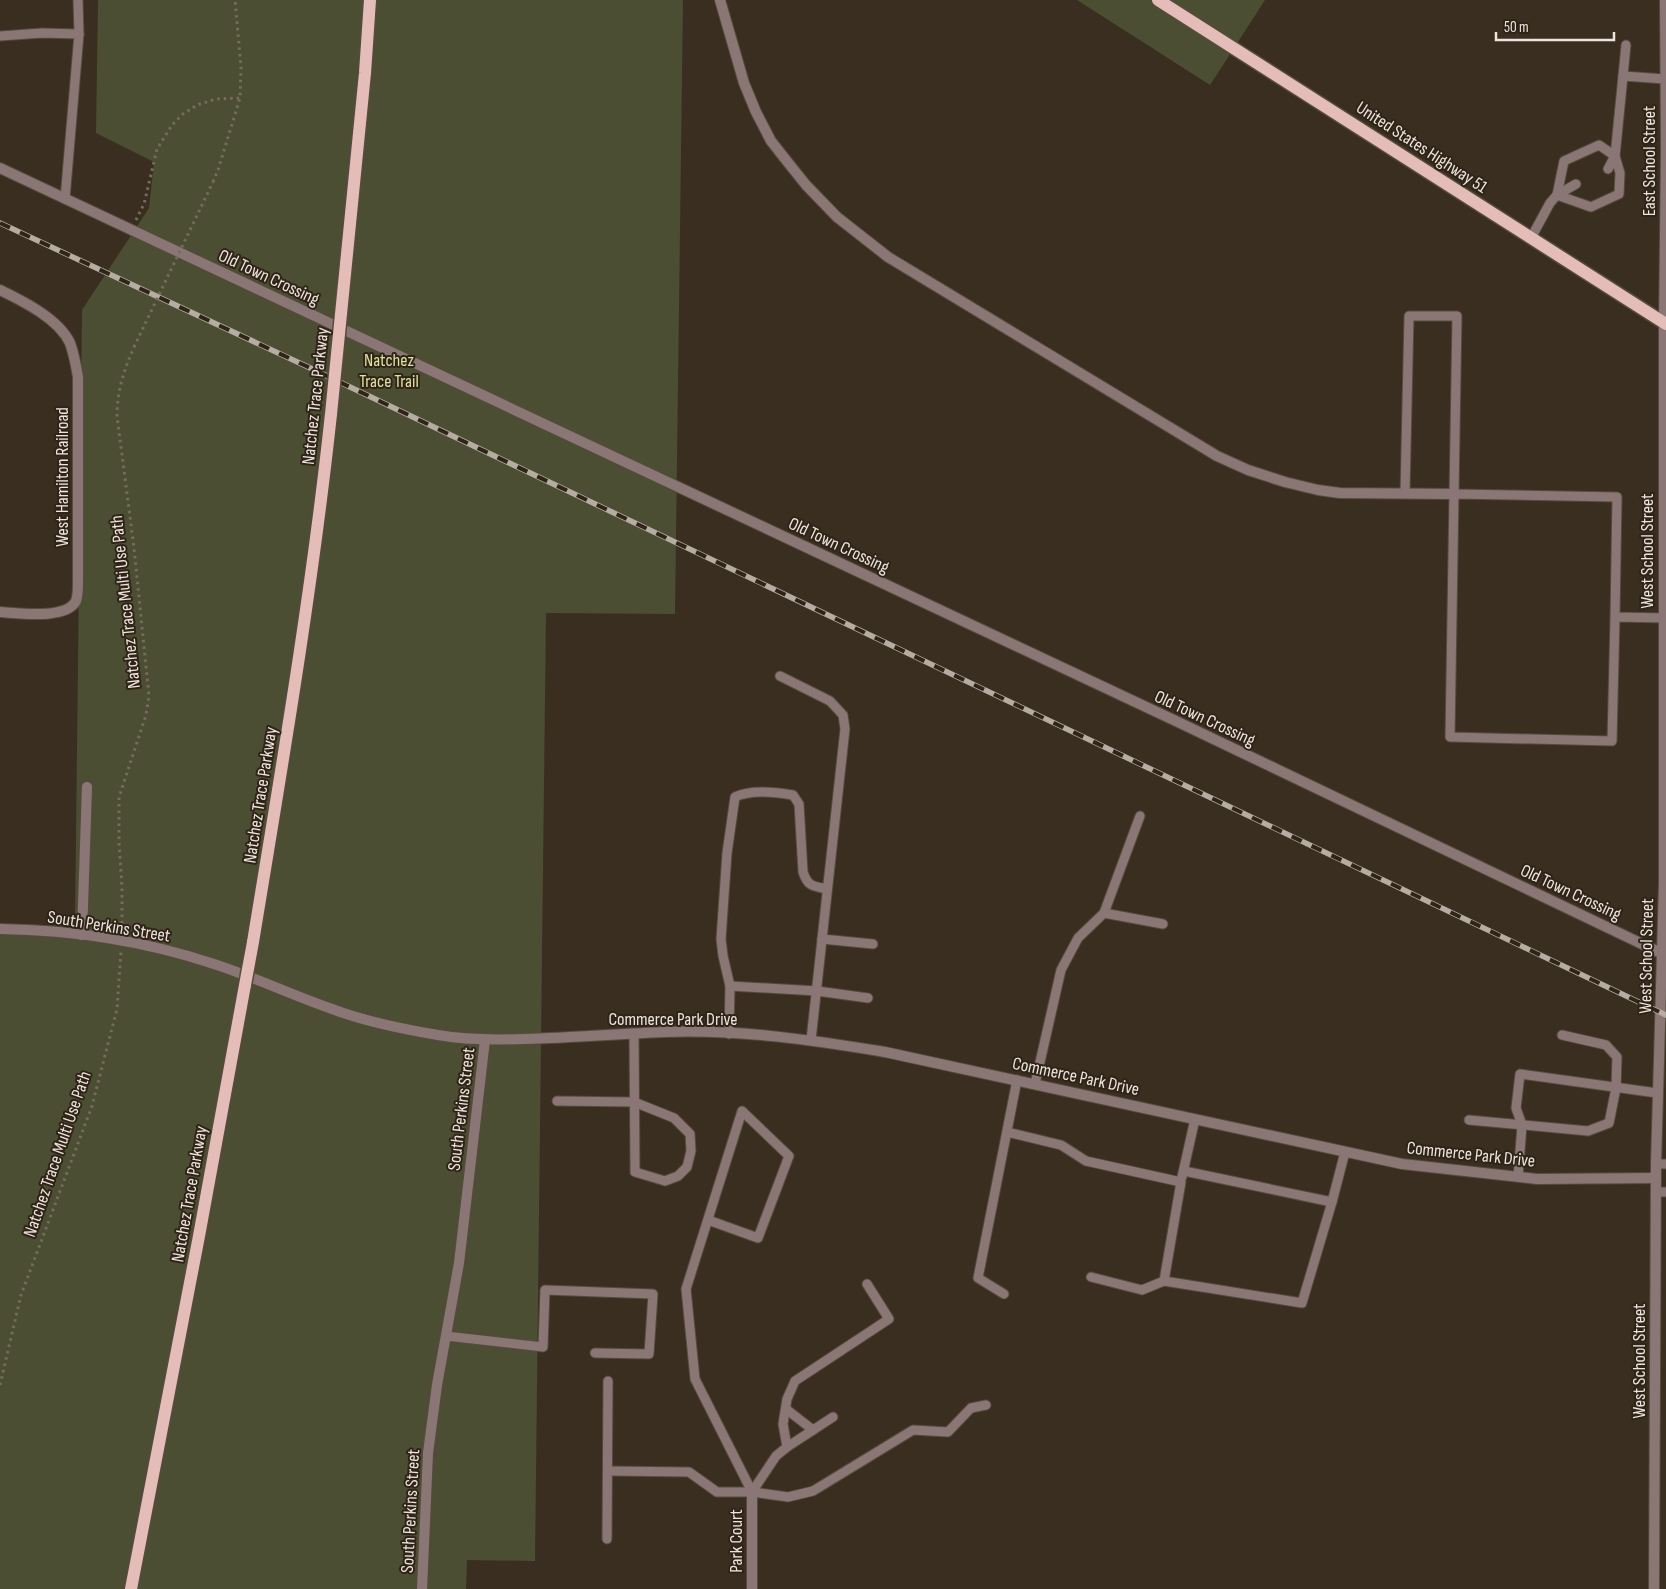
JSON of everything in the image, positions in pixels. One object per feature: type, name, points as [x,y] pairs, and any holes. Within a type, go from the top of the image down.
[{"type":"main road","name":"Natchez Trace Parkway","points":[[131,1589],[196,1255],[253,942],[319,525],[365,73],[370,0]]},
{"type":"main road","name":"United States Highway 51","points":[[1158,0],[1665,324]]},
{"type":"street","points":[[720,0],[744,83],[756,112],[772,141],[806,185],[837,217],[888,257],[1217,456],[1248,470],[1285,482],[1340,493],[1454,494]]},
{"type":"street","name":"East School Street","points":[[1665,0],[1665,324]]},
{"type":"street","name":"Old Town Crossing","points":[[0,168],[1178,722],[1664,954]]},
{"type":"street","name":"West Hamilton Railroad","points":[[0,290],[45,315],[62,330],[69,342],[78,377],[78,581],[76,600],[66,609],[57,613],[0,612]]},
{"type":"street","name":"West School Street","points":[[1654,1589],[1661,1192],[1656,1178],[1661,1164],[1657,1093],[1664,954],[1665,883],[1665,324]]},
{"type":"street","points":[[82,935],[87,787]]},
{"type":"street","name":"South Perkins Street","points":[[0,930],[27,930],[82,935],[166,950],[261,980],[332,1010],[378,1024],[440,1036],[485,1040],[459,1263],[437,1385],[428,1454],[422,1589]]},
{"type":"street","name":"Commerce Park Drive","points":[[485,1040],[667,1032],[811,1040],[885,1052],[1402,1164],[1537,1179],[1656,1178]]},
{"type":"street","name":"Park Court","points":[[752,1492],[752,1589]]},
{"type":"lane","points":[[65,199],[79,34],[78,0]]},
{"type":"lane","points":[[0,36],[42,33],[79,34]]},
{"type":"lane","points":[[1557,195],[1591,207],[1619,194],[1620,173],[1615,156],[1626,45]]},
{"type":"lane","points":[[1623,76],[1665,79]]},
{"type":"lane","points":[[1557,195],[1564,161],[1599,145],[1615,156]]},
{"type":"lane","points":[[1608,169],[1615,156]]},
{"type":"lane","points":[[1531,238],[1550,203],[1557,195],[1576,184]]},
{"type":"lane","points":[[1405,493],[1409,316],[1457,316],[1454,494],[1450,737],[1612,741],[1617,497],[1454,494]]},
{"type":"lane","points":[[1614,617],[1665,618]]},
{"type":"lane","points":[[780,676],[830,701],[843,716],[845,729],[811,1040]]},
{"type":"lane","points":[[729,1034],[730,986],[723,956],[722,939],[728,853],[735,797],[742,794],[775,792],[793,794],[799,804],[803,872],[806,882],[827,889]]},
{"type":"lane","points":[[1035,1084],[1061,970],[1078,938],[1104,913],[1140,816]]},
{"type":"lane","points":[[1104,913],[1163,924]]},
{"type":"lane","points":[[822,939],[873,944]]},
{"type":"lane","points":[[730,986],[817,991],[868,998]]},
{"type":"lane","points":[[557,1102],[634,1102],[674,1118],[690,1134],[691,1151],[687,1167],[678,1176],[665,1182],[635,1172],[634,1102],[634,1034]]},
{"type":"lane","points":[[1469,1120],[1588,1131],[1609,1123],[1616,1088],[1617,1058],[1606,1045],[1562,1035]]},
{"type":"lane","points":[[1518,1177],[1522,1125],[1516,1108],[1520,1074],[1657,1093]]},
{"type":"lane","points":[[1004,1294],[978,1278],[1017,1080]]},
{"type":"lane","points":[[708,1220],[758,1238],[789,1156],[742,1110],[686,1289],[695,1379],[752,1492]]},
{"type":"lane","points":[[1164,1281],[1181,1182],[1195,1119]]},
{"type":"lane","points":[[1007,1132],[1061,1144],[1086,1161],[1181,1182]]},
{"type":"lane","points":[[1091,1277],[1142,1290],[1164,1281],[1302,1303],[1345,1152]]},
{"type":"lane","points":[[1184,1171],[1332,1202]]},
{"type":"lane","points":[[787,1447],[784,1424],[787,1399],[796,1381],[890,1319],[867,1284]]},
{"type":"lane","points":[[446,1336],[543,1347],[545,1290],[653,1294],[649,1354],[595,1353]]},
{"type":"lane","points":[[607,1538],[608,1381]]},
{"type":"lane","points":[[608,1471],[689,1472],[717,1492],[752,1492],[788,1497],[813,1492],[913,1430],[948,1432],[971,1408],[986,1405]]},
{"type":"lane","points":[[786,1410],[813,1430]]},
{"type":"lane","points":[[752,1492],[776,1456],[833,1417]]},
{"type":"path","name":"Natchez Trace Multi Use Path","points":[[0,1385],[22,1295],[92,1106],[117,1009],[122,941],[119,796],[146,716],[149,696],[134,548],[117,416],[117,401],[120,384],[134,347],[218,170],[240,98],[236,0]]},
{"type":"path","points":[[131,230],[144,204],[157,149],[172,125],[196,105],[216,99],[240,98]]},
{"type":"green space","name":"Natchez Trace Trail","points":[[98,0],[683,0],[675,614],[546,613],[535,1561],[467,1560],[466,1589],[0,1589],[0,925],[75,926],[82,310],[149,208],[154,162],[96,133]]},
{"type":"green space","points":[[1077,0],[1265,0],[1210,85]]},
{"type":"railway","points":[[0,223],[306,366],[1666,1015]]}]
